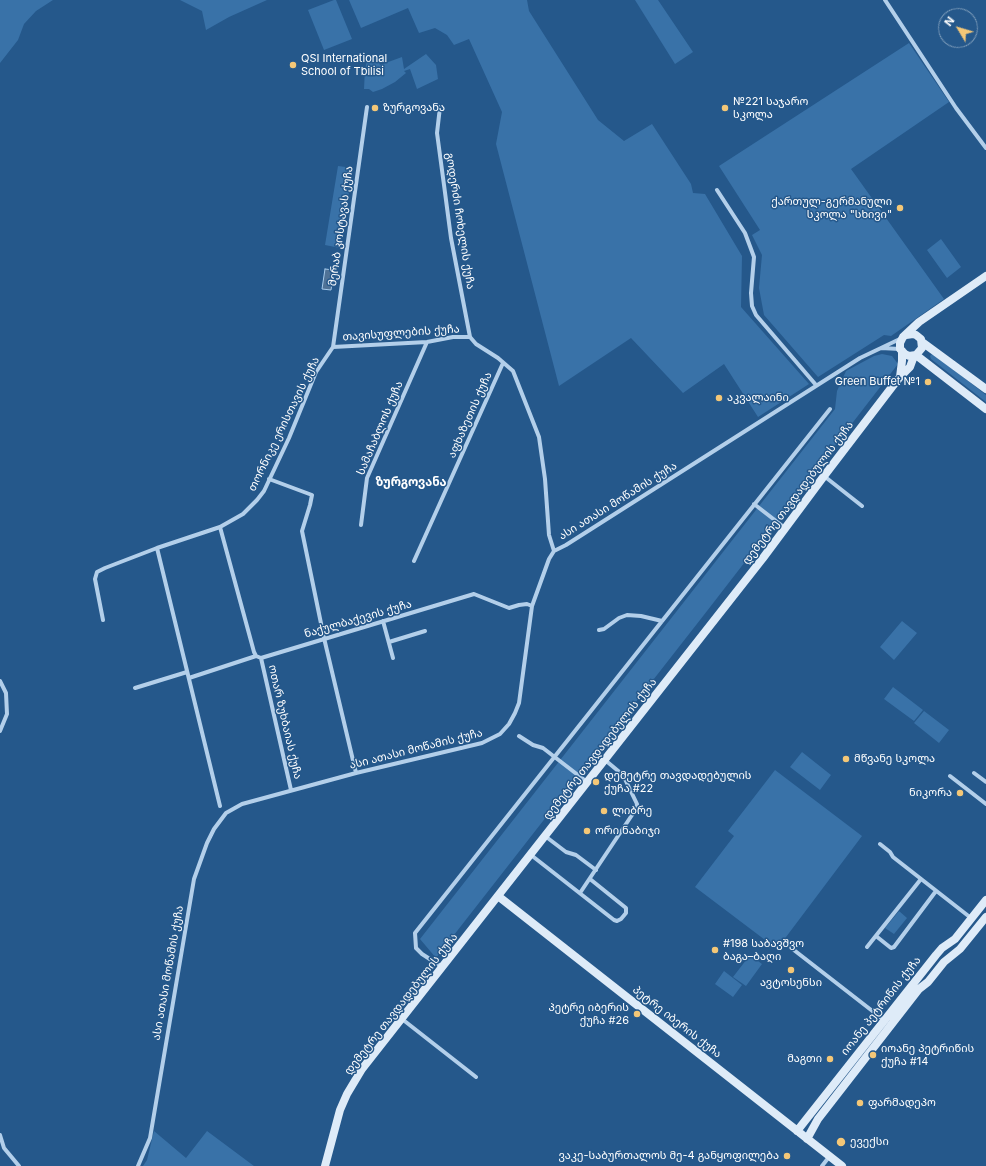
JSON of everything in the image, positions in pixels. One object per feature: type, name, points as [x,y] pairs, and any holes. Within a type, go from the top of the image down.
[{"type":"main road","points":[[900,377],[902,361],[900,343],[905,336],[919,322],[986,276]]},
{"type":"main road","points":[[910,367],[915,356],[922,348],[919,322]]},
{"type":"main road","points":[[905,336],[913,334],[921,339],[986,389]]},
{"type":"main road","points":[[901,350],[909,356],[915,356],[930,365],[986,409]]},
{"type":"main road","points":[[910,367],[922,364],[930,365]]},
{"type":"main road","name":"დემეტრე თავდადებულის ქუჩა","points":[[325,1166],[338,1115],[347,1094],[362,1069],[605,760],[900,377],[910,367]]},
{"type":"main road","name":"პეტრე იბერის ქუჩა","points":[[498,896],[842,1166]]},
{"type":"main road","name":"იოანე პეტრიწის ქუჩა","points":[[797,1131],[920,974],[942,948],[955,939],[986,900]]},
{"type":"main road","name":"იოანე პეტრიწის ქუჩა","points":[[807,1139],[818,1119],[919,989],[928,982],[944,962],[960,949],[986,917]]},
{"type":"main road","points":[[942,948],[948,955],[952,956]]},
{"type":"main road","points":[[936,955],[941,954],[945,957],[944,962]]},
{"type":"main road","points":[[920,974],[920,979],[924,982],[928,982]]},
{"type":"main road","points":[[912,984],[918,981],[920,984],[919,989]]},
{"type":"main road","points":[[875,1031],[882,1036]]},
{"type":"street","points":[[885,0],[956,108],[986,148]]},
{"type":"street","name":"გოდერძი ჩოხელის ქუჩა","points":[[440,106],[437,133],[451,238],[470,337]]},
{"type":"street","name":"მერაბ კოსტავას ქუჩა","points":[[333,347],[367,107]]},
{"type":"street","points":[[717,190],[744,233],[754,257],[751,293],[752,306],[756,315],[816,385]]},
{"type":"street","name":"ასი ათასი მოწამის ქუჩა","points":[[138,1166],[150,1138],[194,879],[207,843],[214,829],[226,813],[242,804],[356,773],[482,743],[500,734],[509,724],[519,703],[532,606],[549,559],[554,551],[860,358],[905,336]]},
{"type":"street","name":"თავისუფლების ქუჩა","points":[[333,347],[427,342],[453,337],[470,337],[476,344],[513,371],[539,437],[545,479],[549,535],[554,551]]},
{"type":"street","name":"სამაჩაბლოს ქუჩა","points":[[361,525],[367,478],[427,342]]},
{"type":"street","name":"თორნიკე ერისთავის ქუჩა","points":[[103,620],[95,579],[97,572],[157,548],[220,527],[243,514],[257,500],[264,491],[289,438],[316,372],[333,347]]},
{"type":"street","points":[[881,348],[901,350]]},
{"type":"street","name":"აფხაზეთის ქუჩა","points":[[414,561],[503,363]]},
{"type":"street","points":[[443,967],[422,954],[416,948],[415,933],[830,409]]},
{"type":"street","points":[[824,476],[862,506]]},
{"type":"street","points":[[269,479],[312,495],[302,531],[324,638],[356,773]]},
{"type":"street","points":[[754,504],[785,528]]},
{"type":"street","name":"ოთარ ზუხბაიას ქუჩა","points":[[220,527],[254,652],[258,657],[291,790]]},
{"type":"street","points":[[157,548],[220,806]]},
{"type":"street","name":"ნაქულბაქევის ქუჩა","points":[[189,678],[474,594],[509,608],[527,604],[532,606]]},
{"type":"street","points":[[599,630],[627,615],[641,616],[662,621]]},
{"type":"street","points":[[383,620],[393,658]]},
{"type":"street","points":[[389,642],[425,631]]},
{"type":"street","points":[[135,688],[187,672]]},
{"type":"street","points":[[0,681],[6,693],[7,714],[0,731]]},
{"type":"street","points":[[519,736],[540,747],[587,782]]},
{"type":"street","points":[[580,893],[636,809],[637,804],[623,775],[605,760]]},
{"type":"street","points":[[974,772],[986,782]]},
{"type":"street","points":[[950,776],[986,804]]},
{"type":"street","points":[[545,836],[566,852],[576,855],[596,870]]},
{"type":"street","points":[[880,844],[890,852],[893,857],[971,918]]},
{"type":"street","points":[[531,855],[614,920],[617,921],[621,919],[627,910],[625,907],[590,879]]},
{"type":"street","points":[[867,947],[921,879]]},
{"type":"street","points":[[876,936],[891,948],[894,947],[936,891]]},
{"type":"street","points":[[790,947],[884,1020]]},
{"type":"street","points":[[402,1019],[476,1077]]},
{"type":"street","points":[[0,1135],[4,1148],[19,1166]]},
{"type":"street","points":[[822,1166],[830,1156]]},
{"type":"shaded area","points":[[0,0],[53,0],[36,11],[24,24],[18,40],[0,63]]},
{"type":"shaded area","points":[[180,0],[267,0],[229,17],[206,30],[202,11]]},
{"type":"shaded area","points":[[336,0],[352,39],[324,50],[308,10]]},
{"type":"shaded area","points":[[349,0],[527,0],[529,11],[598,120],[624,141],[652,124],[691,184],[693,193],[705,194],[742,256],[741,307],[809,384],[758,417],[724,364],[683,393],[631,338],[559,386],[496,144],[502,112],[469,39],[454,45],[447,35],[435,28],[419,33],[408,8],[361,28]]},
{"type":"shaded area","points":[[635,0],[658,0],[693,52],[675,64]]},
{"type":"shaded area","points":[[909,43],[949,102],[851,169],[944,299],[891,336],[884,335],[818,377],[764,315],[759,288],[762,255],[752,235],[760,230],[719,166]]},
{"type":"shaded area","points":[[426,54],[436,65],[438,79],[417,89],[410,69],[404,71],[406,73],[395,82],[382,89],[373,92],[369,89],[364,89],[367,61],[378,59],[380,65],[402,57],[404,69]]},
{"type":"shaded area","points":[[338,166],[353,168],[340,248],[325,245]]},
{"type":"shaded area","points":[[941,239],[961,267],[947,278],[927,250]]},
{"type":"shaded area","points":[[325,269],[334,270],[331,290],[322,289]]},
{"type":"shaded area","points":[[882,354],[892,356],[898,364],[436,958],[420,939],[835,409],[837,391],[846,371],[874,356]]},
{"type":"shaded area","points":[[934,354],[986,395],[986,402],[931,359],[930,356]]},
{"type":"shaded area","points":[[902,621],[917,633],[894,660],[880,647]]},
{"type":"shaded area","points":[[893,687],[923,710],[914,721],[884,699]]},
{"type":"shaded area","points":[[924,711],[949,730],[939,743],[914,723]]},
{"type":"shaded area","points":[[802,752],[831,775],[820,790],[790,767]]},
{"type":"shaded area","points":[[775,770],[862,836],[777,949],[695,887],[734,836],[728,831]]},
{"type":"shaded area","points":[[899,911],[907,918],[894,934],[885,928]]},
{"type":"shaded area","points":[[750,955],[762,964],[746,986],[733,977]]},
{"type":"shaded area","points":[[724,971],[742,985],[733,997],[715,984]]},
{"type":"shaded area","points":[[154,1131],[186,1158],[207,1131],[254,1166],[143,1166],[147,1160]]},
{"type":"place","name":"QSI International School of Tbilisi","points":[[293,65]]},
{"type":"place","name":"ზურგოვანა","points":[[375,108]]},
{"type":"place","name":"№221 საჯარო სკოლა","points":[[725,108]]},
{"type":"place","name":"ქართულ-გერმანული სკოლა \"სხივი\"","points":[[900,208]]},
{"type":"place","name":"Green Buffet №1","points":[[928,382]]},
{"type":"place","name":"აკვალაინი","points":[[719,398]]},
{"type":"place","name":"მწვანე სკოლა","points":[[846,759]]},
{"type":"place","name":"დემეტრე თავდადებულის ქუჩა #22","points":[[596,782]]},
{"type":"place","name":"ნიკორა","points":[[960,793]]},
{"type":"place","name":"ლიბრე","points":[[604,811]]},
{"type":"place","name":"ორი ნაბიჯი","points":[[587,831]]},
{"type":"place","name":"#198 საბავშვო ბაგა–ბაღი","points":[[715,950]]},
{"type":"place","name":"ავტოსენსი","points":[[791,970]]},
{"type":"place","name":"პეტრე იბერის ქუჩა #26","points":[[637,1014]]},
{"type":"place","name":"იოანე პეტრიწის ქუჩა #14","points":[[873,1055]]},
{"type":"place","name":"მაგთი","points":[[830,1059]]},
{"type":"place","name":"ფარმადეპო","points":[[860,1103]]},
{"type":"place","name":"ევექსი","points":[[841,1142]]},
{"type":"place","name":"ვაკე-საბურთალოს მე-4 განყოფილება","points":[[787,1156]]},
{"type":"district","name":"ზურგოვანა","points":[[411,482]]}]
